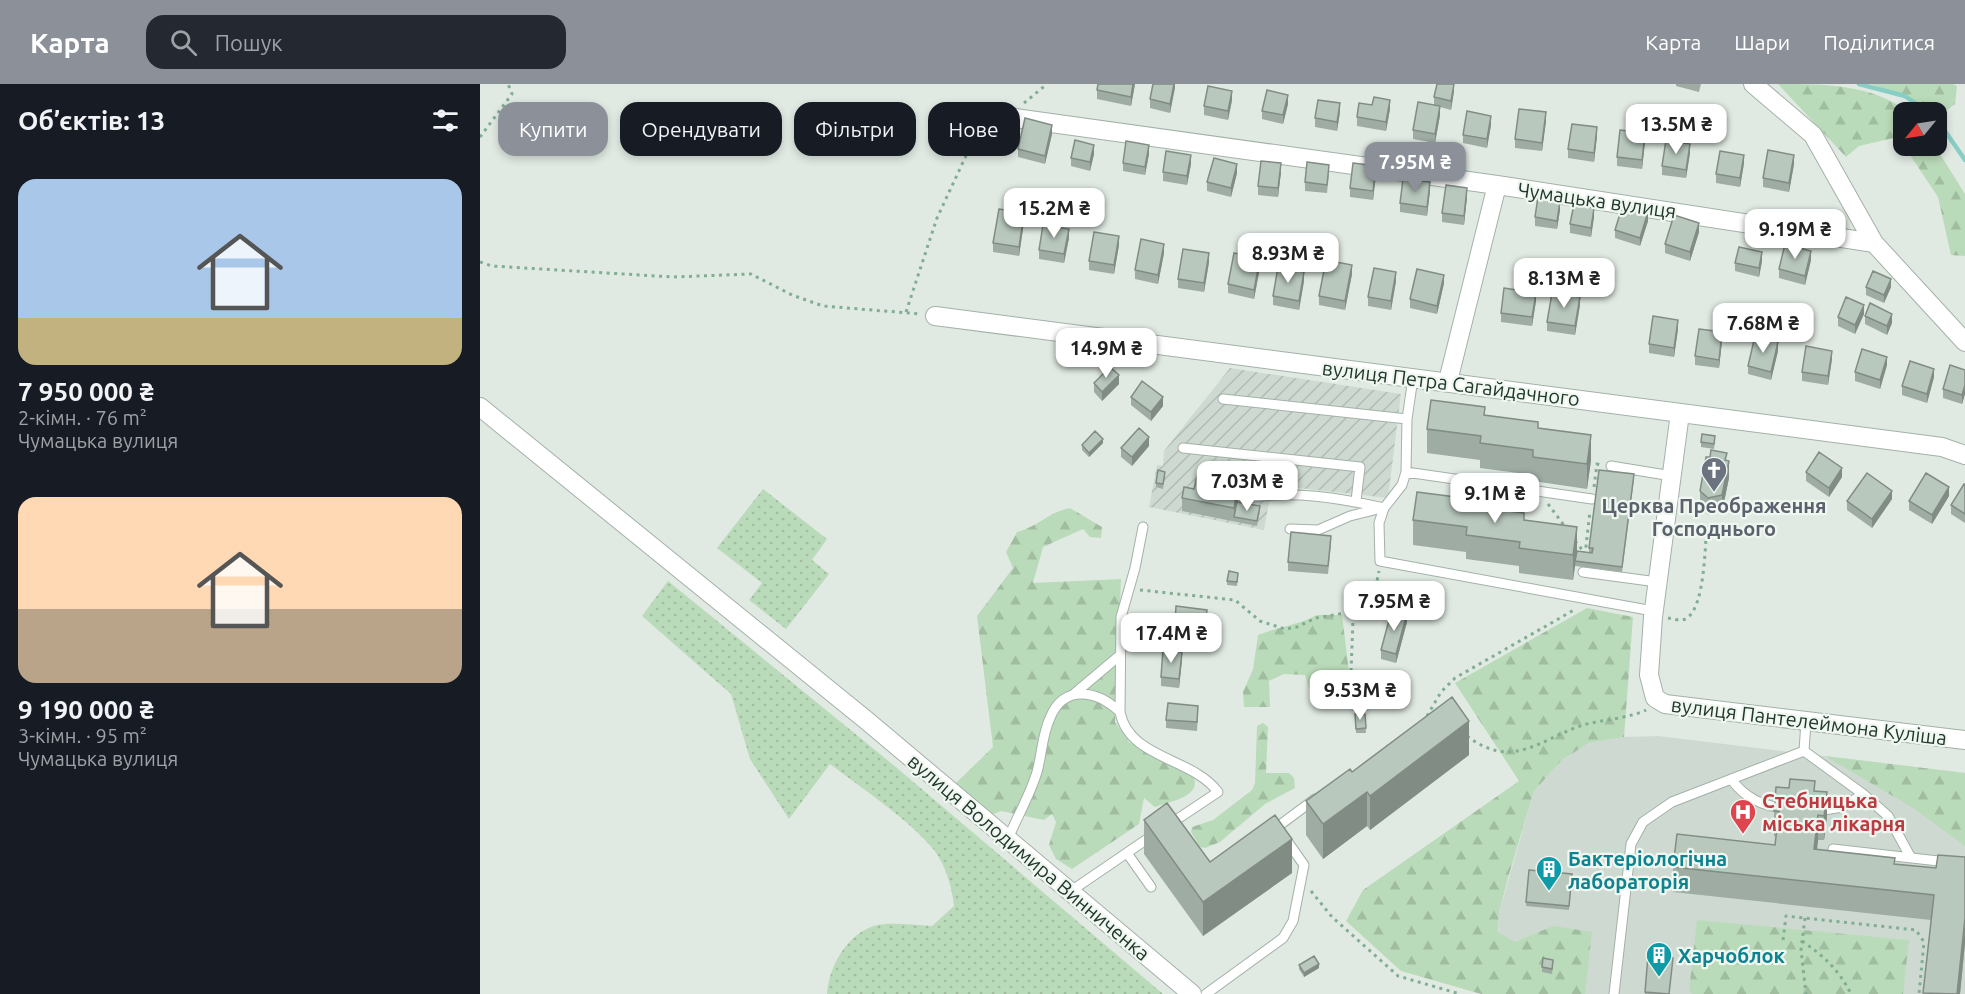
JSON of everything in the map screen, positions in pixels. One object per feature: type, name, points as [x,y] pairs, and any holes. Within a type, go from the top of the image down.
[{"type":"street","points":[[1754,84],[1813,135],[1874,243],[1965,342]]},
{"type":"street","name":"Чумацька вулиця","points":[[1020,119],[1497,185],[1874,243]]},
{"type":"street","points":[[1448,381],[1497,185]]},
{"type":"street","name":"вулиця Петра Сагайдачного","points":[[935,316],[1942,447],[1965,455]]},
{"type":"street","name":"вулиця Володимира Винниченка","points":[[480,407],[866,720],[1192,994]]},
{"type":"street","name":"вулиця Пантелеймона Куліша","points":[[1680,413],[1653,614],[1649,675],[1651,689],[1660,702],[1965,740]]},
{"type":"lane","points":[[1413,378],[1407,419],[1406,472],[1402,485],[1384,508],[1379,523],[1380,561],[1592,599],[1653,614]]},
{"type":"lane","points":[[1223,399],[1407,419]]},
{"type":"lane","points":[[1183,448],[1360,467],[1356,501]]},
{"type":"lane","points":[[1611,466],[1672,476]]},
{"type":"lane","points":[[1406,472],[1592,499]]},
{"type":"lane","points":[[1247,498],[1278,494],[1356,501],[1384,508]]},
{"type":"lane","points":[[1290,529],[1318,530],[1350,516],[1384,508]]},
{"type":"lane","points":[[1071,891],[1218,792],[1204,777],[1133,739],[1122,723],[1119,656],[1121,617],[1143,527]]},
{"type":"lane","points":[[1583,572],[1657,582]]},
{"type":"lane","points":[[1008,839],[1032,786],[1050,716],[1064,700],[1119,656]]},
{"type":"lane","points":[[1073,694],[1085,693],[1099,697],[1120,712]]},
{"type":"lane","points":[[1804,752],[1806,721]]},
{"type":"lane","points":[[1614,994],[1631,844],[1636,833],[1652,814],[1672,802],[1804,752]]},
{"type":"lane","points":[[1804,752],[1863,794],[1888,816],[1911,858]]},
{"type":"lane","points":[[1731,779],[1746,796],[1760,803],[1789,808]]},
{"type":"lane","points":[[1268,833],[1323,794]]},
{"type":"lane","points":[[1814,811],[1843,807],[1863,794]]},
{"type":"lane","points":[[1175,820],[1183,832]]},
{"type":"lane","points":[[1206,994],[1283,938],[1293,921],[1304,865],[1277,827]]},
{"type":"lane","points":[[1833,849],[1965,864]]},
{"type":"lane","points":[[1126,853],[1151,887]]},
{"type":"path","points":[[480,137],[512,94],[508,84]]},
{"type":"path","points":[[1020,107],[1047,84]]},
{"type":"path","points":[[906,312],[937,218],[966,156]]},
{"type":"path","points":[[480,262],[492,267],[673,277],[751,274],[792,295],[824,306],[935,316]]},
{"type":"path","points":[[1539,491],[1569,532]]},
{"type":"path","points":[[1653,614],[1682,620],[1692,613],[1698,600],[1707,523]]},
{"type":"path","points":[[1574,539],[1584,557]]},
{"type":"path","points":[[1351,671],[1353,620],[1356,611],[1377,581],[1380,561]]},
{"type":"path","points":[[1129,588],[1235,600],[1260,621],[1285,629],[1298,627],[1316,618],[1356,611]]},
{"type":"path","points":[[1433,722],[1425,721],[1440,692],[1455,678],[1592,599]]},
{"type":"path","points":[[1462,732],[1478,743],[1499,751],[1524,751],[1579,726],[1640,713],[1660,702]]},
{"type":"path","points":[[1301,882],[1332,917],[1398,976],[1460,994]]},
{"type":"path","points":[[1783,939],[1786,916],[1916,930],[1924,942],[1919,994]]},
{"type":"path","points":[[1805,918],[1802,941],[1806,994]]},
{"type":"path","points":[[1802,941],[1825,957],[1843,978],[1851,994]]},
{"type":"shaded area","points":[[1230,368],[1401,394],[1388,498],[1272,485],[1264,530],[1149,507],[1157,465],[1163,466],[1164,451]]},
{"type":"shaded area","name":"Стебницька міська лікарня","points":[[1658,736],[1965,773],[1965,994],[1497,994],[1499,913],[1534,791],[1562,760],[1589,743],[1624,737]]},
{"type":"green space","points":[[1778,84],[1829,85],[1863,91],[1893,103],[1893,138],[1859,146],[1846,157]]},
{"type":"green space","points":[[1871,84],[1953,84],[1957,86],[1955,104],[1947,110],[1947,102],[1914,102],[1905,96]]},
{"type":"green space","points":[[1911,156],[1941,156],[1965,194],[1965,256],[1951,255],[1938,197]]},
{"type":"green space","points":[[763,489],[827,539],[812,560],[829,574],[786,629],[749,600],[762,583],[717,548]]},
{"type":"green space","points":[[1070,508],[1102,527],[1101,538],[1090,537],[1083,529],[1043,547],[1033,583],[1121,579],[1115,722],[1129,742],[1194,778],[1195,784],[1193,790],[1182,798],[1155,807],[1144,798],[1139,824],[1072,869],[1056,859],[1049,845],[1056,822],[1052,814],[1044,820],[1001,811],[989,816],[953,786],[993,747],[977,616],[1013,568],[1006,552],[1017,532]]},
{"type":"green space","points":[[668,581],[891,763],[1163,994],[827,994],[837,959],[852,939],[862,932],[873,926],[885,924],[932,926],[954,906],[945,870],[934,850],[912,827],[830,764],[789,819],[750,759],[731,694],[642,616]]},
{"type":"green space","points":[[1587,608],[1633,617],[1624,737],[1589,743],[1562,760],[1534,791],[1499,913],[1498,932],[1515,942],[1553,926],[1592,932],[1585,994],[1481,994],[1401,971],[1346,921],[1363,890],[1519,781],[1455,683]]},
{"type":"green space","points":[[1317,615],[1342,615],[1350,680],[1315,707],[1305,675],[1284,674],[1269,681],[1270,707],[1244,707],[1243,692],[1253,669],[1258,635]]},
{"type":"green space","points":[[1263,723],[1268,727],[1266,773],[1289,773],[1294,778],[1295,788],[1265,804],[1220,842],[1205,848],[1200,847],[1191,832],[1192,827],[1213,820],[1252,790],[1255,783],[1257,726]]},
{"type":"green space","points":[[1825,756],[1965,773],[1965,846],[1913,808]]},
{"type":"green space","points":[[1697,920],[1909,940],[1903,994],[1692,994],[1689,991]]},
{"type":"building","points":[[1098,84],[1133,84],[1131,97],[1097,90]]},
{"type":"building","points":[[1153,84],[1174,84],[1170,104],[1150,99]]},
{"type":"building","points":[[1437,84],[1454,84],[1451,101],[1434,97]]},
{"type":"building","points":[[1208,86],[1232,91],[1228,111],[1204,106]]},
{"type":"building","points":[[1267,90],[1288,95],[1283,115],[1262,111]]},
{"type":"building","points":[[1374,97],[1390,100],[1386,122],[1357,117],[1359,103],[1372,105]]},
{"type":"building","points":[[1318,100],[1340,103],[1337,122],[1315,118]]},
{"type":"building","points":[[1418,102],[1440,106],[1435,134],[1413,130]]},
{"type":"building","points":[[1519,109],[1546,112],[1542,143],[1515,139]]},
{"type":"building","points":[[1467,111],[1491,116],[1487,139],[1463,135]]},
{"type":"building","points":[[1025,118],[1052,125],[1045,156],[1020,150]]},
{"type":"building","points":[[1572,124],[1597,127],[1594,153],[1568,149]]},
{"type":"building","points":[[1620,130],[1645,133],[1642,160],[1617,157]]},
{"type":"building","points":[[1075,140],[1094,145],[1090,162],[1071,158]]},
{"type":"building","points":[[1666,140],[1690,144],[1686,170],[1662,166]]},
{"type":"building","points":[[1126,141],[1149,145],[1145,167],[1123,163]]},
{"type":"building","points":[[1768,150],[1794,155],[1789,183],[1763,178]]},
{"type":"building","points":[[1166,151],[1191,155],[1187,176],[1163,172]]},
{"type":"building","points":[[1720,151],[1744,155],[1740,178],[1716,174]]},
{"type":"building","points":[[1214,158],[1237,164],[1231,188],[1207,182]]},
{"type":"building","points":[[1261,161],[1281,163],[1278,188],[1258,186]]},
{"type":"building","points":[[1307,162],[1329,165],[1327,185],[1305,182]]},
{"type":"building","points":[[1353,163],[1376,166],[1373,191],[1350,188]]},
{"type":"building","points":[[1403,179],[1430,182],[1427,207],[1400,203]]},
{"type":"building","points":[[1446,185],[1467,188],[1464,216],[1442,213]]},
{"type":"building","points":[[1538,197],[1560,201],[1557,221],[1535,217]]},
{"type":"building","points":[[1574,204],[1594,208],[1591,228],[1570,224]]},
{"type":"building","points":[[1623,204],[1648,212],[1640,238],[1615,230]]},
{"type":"building","points":[[999,209],[1024,213],[1019,247],[993,243]]},
{"type":"building","points":[[1674,215],[1699,223],[1690,252],[1665,244]]},
{"type":"building","points":[[1043,225],[1069,229],[1064,254],[1039,250]]},
{"type":"building","points":[[1094,232],[1119,236],[1114,265],[1089,261]]},
{"type":"building","points":[[1141,239],[1164,244],[1158,275],[1135,270]]},
{"type":"building","points":[[1785,244],[1811,251],[1805,276],[1779,269]]},
{"type":"building","points":[[1739,247],[1762,252],[1759,268],[1735,263]]},
{"type":"building","points":[[1183,249],[1209,253],[1204,283],[1178,279]]},
{"type":"building","points":[[1234,253],[1260,258],[1254,290],[1228,284]]},
{"type":"building","points":[[1326,260],[1352,265],[1345,301],[1319,296]]},
{"type":"building","points":[[1278,267],[1304,272],[1299,301],[1273,296]]},
{"type":"building","points":[[1374,268],[1396,272],[1391,301],[1368,297]]},
{"type":"building","points":[[1417,269],[1444,275],[1437,306],[1410,299]]},
{"type":"building","points":[[1873,271],[1891,279],[1884,295],[1866,287]]},
{"type":"building","points":[[1504,288],[1536,293],[1532,317],[1501,313]]},
{"type":"building","points":[[1552,293],[1580,297],[1575,326],[1547,322]]},
{"type":"building","points":[[1846,297],[1864,305],[1855,325],[1838,317]]},
{"type":"building","points":[[1870,303],[1892,314],[1887,326],[1865,316]]},
{"type":"building","points":[[1653,316],[1678,320],[1674,348],[1649,344]]},
{"type":"building","points":[[1699,329],[1722,332],[1719,360],[1695,356]]},
{"type":"building","points":[[1755,336],[1778,342],[1771,372],[1748,366]]},
{"type":"building","points":[[1806,346],[1832,351],[1828,376],[1802,372]]},
{"type":"building","points":[[1862,349],[1887,357],[1880,380],[1855,372]]},
{"type":"building","points":[[1910,361],[1934,369],[1927,394],[1902,386]]},
{"type":"building","points":[[1950,365],[1965,370],[1962,395],[1943,389]]},
{"type":"building","points":[[1110,367],[1119,375],[1102,392],[1094,383]]},
{"type":"building","points":[[1142,381],[1163,397],[1151,412],[1131,397]]},
{"type":"building","points":[[1431,400],[1485,407],[1484,415],[1538,422],[1538,428],[1591,435],[1587,464],[1533,457],[1533,450],[1480,443],[1481,436],[1427,429]]},
{"type":"building","points":[[1139,428],[1149,437],[1132,457],[1121,448]]},
{"type":"building","points":[[1095,431],[1103,439],[1089,453],[1082,445]]},
{"type":"building","points":[[1702,434],[1715,436],[1714,444],[1701,442]]},
{"type":"building","points":[[1711,450],[1727,453],[1725,460],[1729,461],[1722,495],[1708,498],[1700,491],[1706,457],[1710,457]]},
{"type":"building","points":[[1819,452],[1842,468],[1829,488],[1806,472]]},
{"type":"building","points":[[1158,470],[1165,472],[1163,484],[1156,483]]},
{"type":"building","points":[[1599,470],[1634,474],[1622,567],[1575,561],[1577,551],[1592,553],[1593,548],[1589,548]]},
{"type":"building","points":[[1198,472],[1239,479],[1234,508],[1182,498],[1184,487],[1194,489]]},
{"type":"building","points":[[1867,473],[1892,491],[1872,519],[1847,501]]},
{"type":"building","points":[[1926,473],[1949,487],[1932,515],[1909,501]]},
{"type":"building","points":[[1965,484],[1965,514],[1951,505]]},
{"type":"building","points":[[1417,492],[1471,499],[1471,506],[1524,513],[1524,520],[1577,527],[1573,555],[1519,548],[1520,542],[1466,535],[1467,527],[1413,520]]},
{"type":"building","points":[[1237,502],[1260,506],[1257,521],[1234,517]]},
{"type":"building","points":[[1291,532],[1331,536],[1328,566],[1288,562]]},
{"type":"building","points":[[1229,571],[1238,573],[1237,582],[1227,581]]},
{"type":"building","points":[[1176,606],[1207,610],[1205,626],[1175,623]]},
{"type":"building","points":[[1392,609],[1407,613],[1396,654],[1381,650]]},
{"type":"building","points":[[1163,650],[1182,652],[1179,679],[1161,677]]},
{"type":"building","points":[[1452,697],[1469,721],[1370,796],[1367,792],[1323,824],[1306,801],[1350,769],[1352,772]]},
{"type":"building","points":[[1168,703],[1198,706],[1197,722],[1166,720]]},
{"type":"building","points":[[1355,714],[1365,714],[1366,728],[1356,729]]},
{"type":"building","points":[[1790,779],[1815,781],[1814,791],[1827,792],[1824,816],[1818,815],[1814,849],[1895,858],[1894,864],[1936,868],[1938,855],[1965,857],[1965,918],[1957,994],[1923,993],[1934,895],[1673,867],[1677,834],[1775,845],[1779,811],[1774,811],[1776,787],[1789,788]]},
{"type":"building","points":[[1167,803],[1210,862],[1275,815],[1292,839],[1203,902],[1144,820]]},
{"type":"building","name":"Бактеріологічна лабораторія","points":[[1529,870],[1572,874],[1569,906],[1526,902]]},
{"type":"building","points":[[1314,956],[1319,964],[1304,973],[1299,965]]},
{"type":"building","name":"Харчоблок","points":[[1648,956],[1673,958],[1669,994],[1645,992]]},
{"type":"building","points":[[1543,958],[1553,960],[1552,969],[1542,967]]},
{"type":"waterway","points":[[1859,84],[1905,96],[1914,102]]},
{"type":"waterway","points":[[1947,134],[1965,160]]},
{"type":"place","name":"Церква Преображення Господнього","points":[[1714,493]]},
{"type":"place","name":"Стебницька міська лікарня","points":[[1743,835]]},
{"type":"place","name":"Бактеріологічна лабораторія","points":[[1549,892]]},
{"type":"place","name":"Харчоблок","points":[[1659,978]]}]
